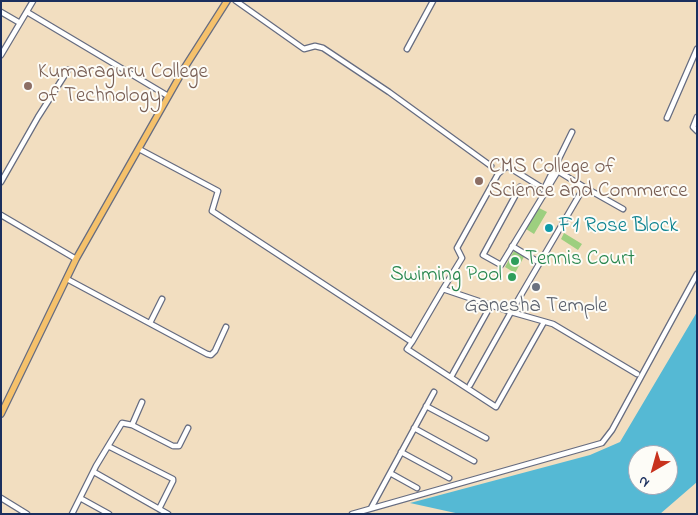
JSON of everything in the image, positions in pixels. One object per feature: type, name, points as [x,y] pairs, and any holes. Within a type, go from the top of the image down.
[{"type":"main road","points":[[1,414],[76,259],[168,96],[227,1]]},
{"type":"street","points":[[1,55],[33,1]]},
{"type":"street","points":[[236,1],[304,48],[315,46],[323,48],[389,92],[491,166]]},
{"type":"street","points":[[407,49],[433,1]]},
{"type":"street","points":[[1,12],[20,23]]},
{"type":"street","points":[[27,12],[168,96]]},
{"type":"street","points":[[667,118],[697,49]]},
{"type":"street","points":[[1,182],[38,117],[68,70]]},
{"type":"street","points":[[697,117],[693,127],[697,131]]},
{"type":"street","points":[[520,187],[483,255],[501,264],[556,170],[572,132]]},
{"type":"street","points":[[139,149],[218,191],[212,211],[412,342]]},
{"type":"street","points":[[544,322],[496,407],[407,349],[462,258],[457,248],[498,174],[507,166],[544,189],[556,170]]},
{"type":"street","points":[[556,170],[623,209]]},
{"type":"street","points":[[470,385],[584,187]]},
{"type":"street","points":[[1,215],[76,259]]},
{"type":"street","points":[[512,246],[540,263]]},
{"type":"street","points":[[352,514],[602,442],[612,430],[697,274]]},
{"type":"street","points":[[67,279],[211,354],[215,351],[226,327]]},
{"type":"street","points":[[444,289],[553,324],[637,374]]},
{"type":"street","points":[[150,323],[162,299]]},
{"type":"street","points":[[451,377],[491,305]]},
{"type":"street","points":[[368,510],[434,392]]},
{"type":"street","points":[[132,425],[142,402]]},
{"type":"street","points":[[426,406],[486,438]]},
{"type":"street","points":[[72,514],[122,423],[132,425],[173,446],[179,446],[188,428]]},
{"type":"street","points":[[414,428],[474,461]]},
{"type":"street","points":[[108,446],[173,479],[159,509]]},
{"type":"street","points":[[401,452],[449,478]]},
{"type":"street","points":[[94,472],[168,514]]},
{"type":"street","points":[[390,473],[417,488]]},
{"type":"street","points":[[1,498],[27,514]]},
{"type":"street","points":[[80,498],[109,514]]},
{"type":"green space","points":[[539,208],[547,212],[534,234],[526,229]]},
{"type":"green space","points":[[564,233],[582,244],[578,250],[561,239]]},
{"type":"green space","name":"Tennis Court","points":[[515,249],[525,255],[515,273],[505,267]]},
{"type":"water","points":[[697,312],[697,482],[660,514],[460,514],[410,503],[590,455],[620,442]]},
{"type":"place","name":"Kumaraguru College of Technology","points":[[28,86]]},
{"type":"place","name":"CMS College of Science and Commerce","points":[[479,181]]},
{"type":"place","name":"F1 Rose Block","points":[[549,228]]},
{"type":"place","name":"Tennis Court","points":[[515,261]]},
{"type":"place","name":"Swiming Pool","points":[[512,277]]},
{"type":"place","name":"Ganesha Temple","points":[[536,287]]}]
